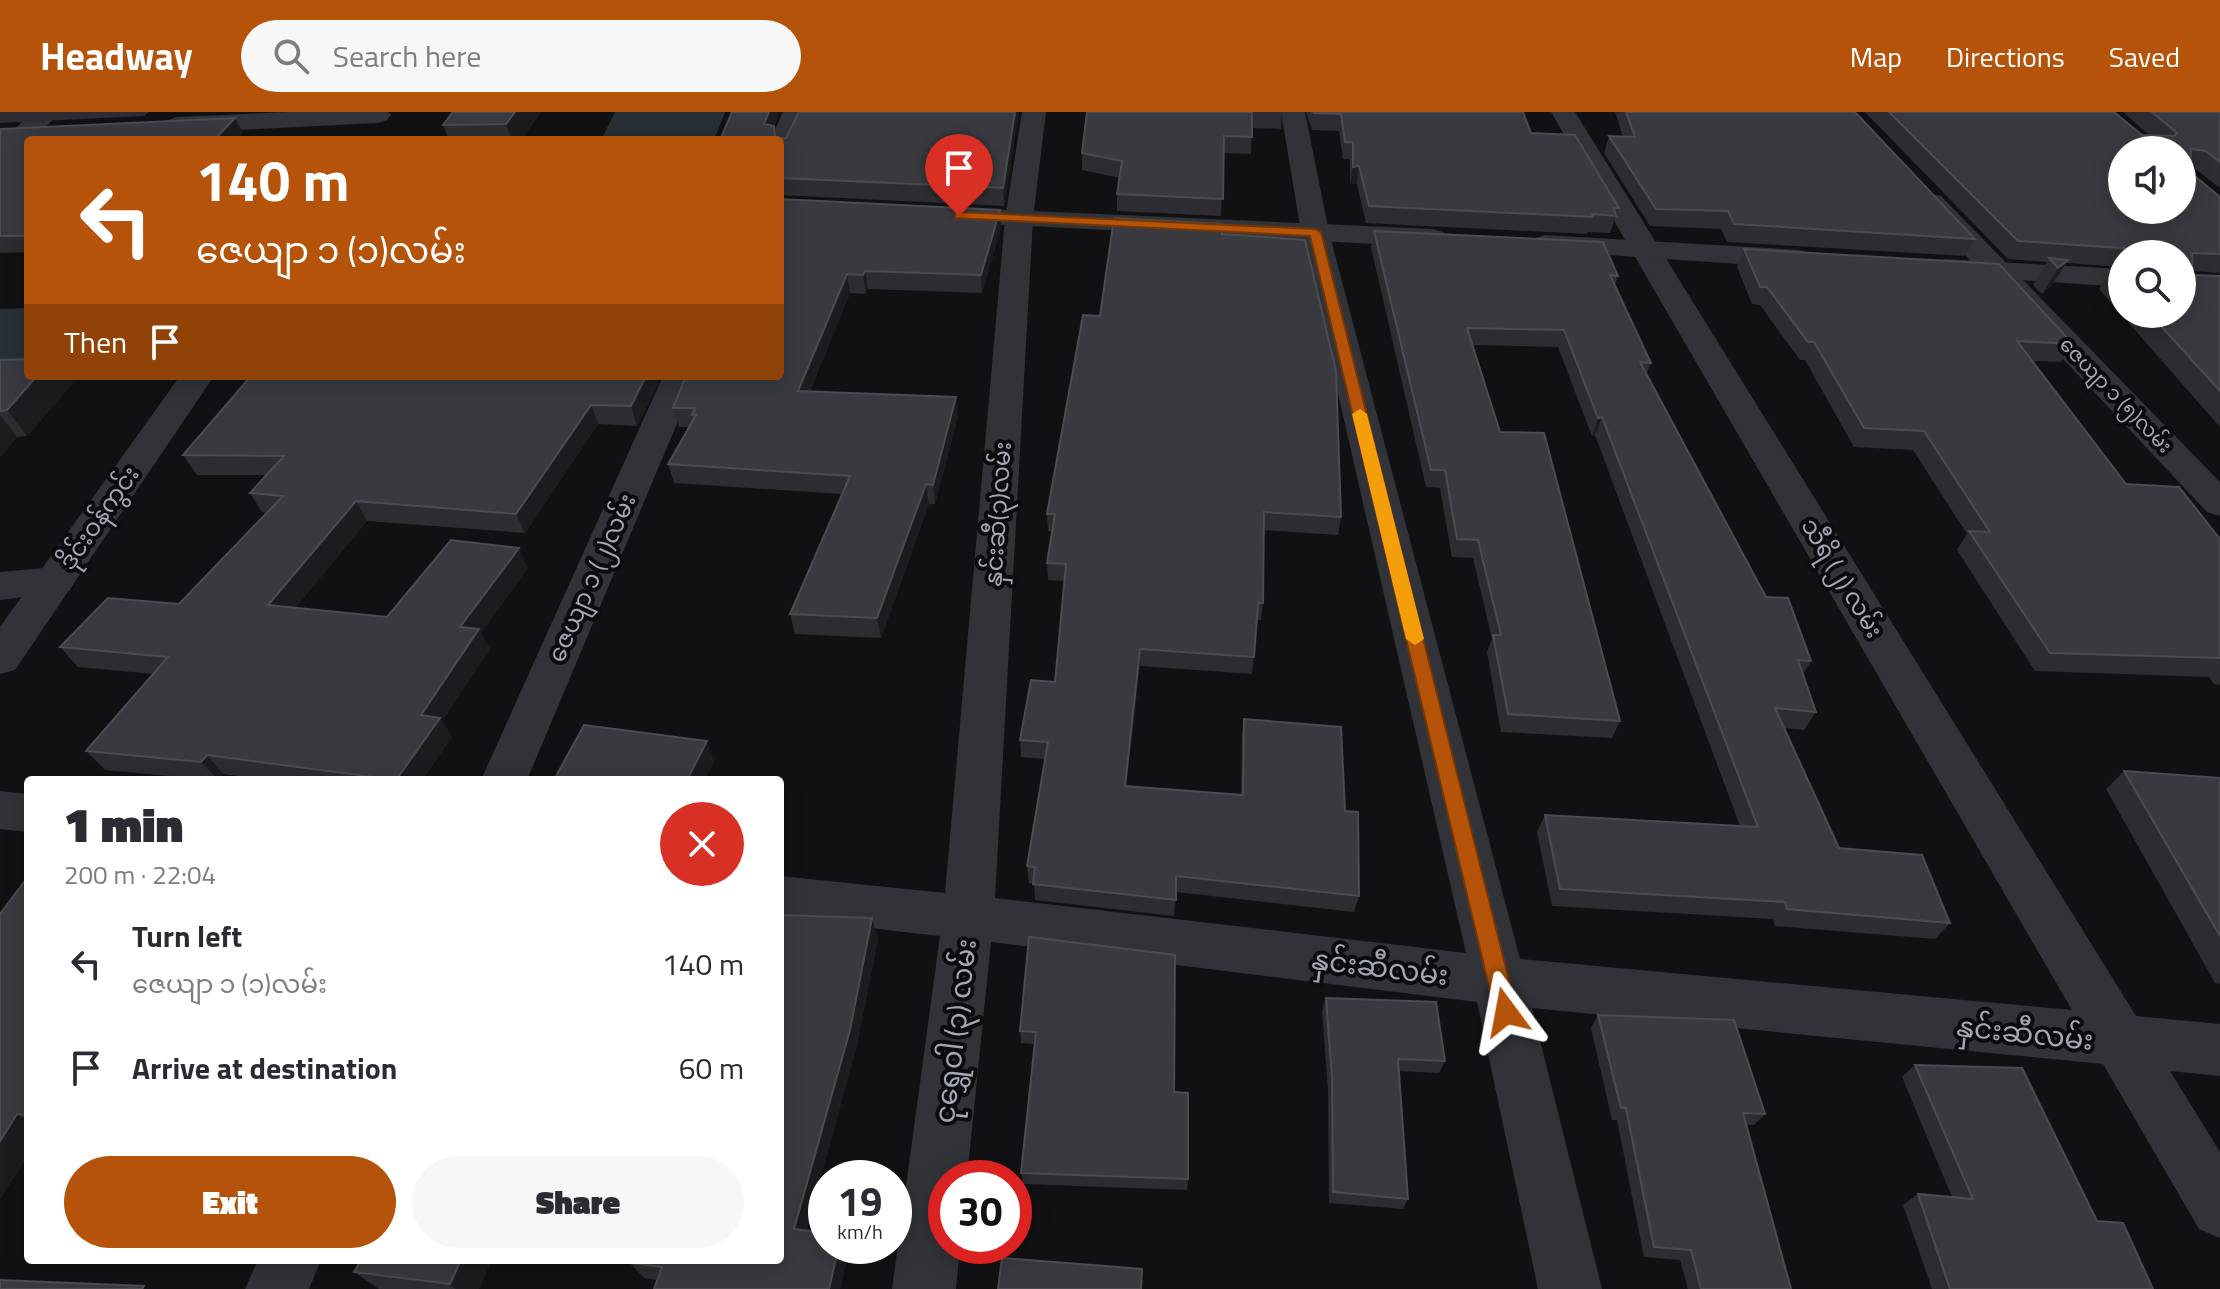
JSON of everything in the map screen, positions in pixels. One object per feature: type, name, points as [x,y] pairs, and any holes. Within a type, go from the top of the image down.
[{"type":"street","points":[[0,155],[12,133],[49,112]]},
{"type":"street","points":[[784,137],[795,112]]},
{"type":"street","name":"နှင်းဆီ(၃)လမ်း","points":[[968,917],[1019,219],[1034,112]]},
{"type":"street","points":[[1293,112],[1315,232],[1499,981],[1570,1289]]},
{"type":"street","name":"သီရိ (၂) လမ်း","points":[[1563,112],[2220,1208]]},
{"type":"street","points":[[148,127],[379,114]]},
{"type":"street","points":[[364,136],[379,114]]},
{"type":"street","points":[[12,133],[71,130]]},
{"type":"street","name":"ဇေယျာ ၁ (၅)လမ်း","points":[[1911,180],[2220,504]]},
{"type":"street","points":[[907,213],[1456,240]]},
{"type":"street","points":[[1519,243],[1828,261]]},
{"type":"street","points":[[1919,266],[2108,277]]},
{"type":"street","name":"ဒိုင်းဝန်ကွင်း","points":[[0,659],[194,380]]},
{"type":"street","name":"ဇေယျာ ၁ (၂)လမ်း","points":[[506,776],[678,380]]},
{"type":"street","points":[[0,586],[55,581]]},
{"type":"street","points":[[0,810],[24,813]]},
{"type":"street","name":"နှင်းဆီလမ်း","points":[[784,897],[1499,981],[2220,1050]]},
{"type":"street","name":"ငုရွှေဝါ (၃) လမ်း","points":[[924,1289],[968,917]]},
{"type":"street","points":[[277,1289],[288,1264]]},
{"type":"shaded area","points":[[615,112],[725,112],[716,136],[603,136]]},
{"type":"shaded area","points":[[24,308],[24,365],[0,367],[0,309]]},
{"type":"building","points":[[453,112],[515,112],[506,124],[443,125]]},
{"type":"building","points":[[732,112],[769,112],[764,124],[774,126],[775,136],[722,136]]},
{"type":"building","points":[[799,112],[1015,112],[1003,188],[784,178],[784,138]]},
{"type":"building","points":[[1087,112],[1252,112],[1252,137],[1224,136],[1223,199],[1117,194],[1122,161],[1082,153]]},
{"type":"building","points":[[1313,112],[1523,112],[1531,133],[1575,135],[1619,208],[1614,208],[1616,216],[1592,214],[1593,217],[1369,206],[1359,166],[1353,167],[1353,142],[1345,142],[1341,114]]},
{"type":"building","points":[[1626,112],[1855,112],[1975,239],[1734,224],[1728,211],[1656,209],[1609,136],[1635,137]]},
{"type":"building","points":[[1889,112],[2114,112],[2142,135],[2174,136],[2108,136],[2108,224],[2196,224],[2196,177],[2220,197],[2220,254],[2196,253],[2196,240],[2108,240],[2108,247],[2018,241]]},
{"type":"building","points":[[2152,112],[2220,112],[2220,162],[2205,151],[2196,150],[2196,136],[2174,136],[2177,133]]},
{"type":"building","points":[[235,118],[218,136],[24,136],[24,236],[0,236],[0,129]]},
{"type":"building","points":[[784,199],[1000,210],[981,275],[865,271],[863,275],[847,274],[798,391],[956,397],[933,485],[926,484],[877,618],[790,614],[850,476],[668,464],[696,415],[692,415],[695,408],[673,408],[684,380],[784,380]]},
{"type":"building","points":[[1114,218],[1222,224],[1222,234],[1305,240],[1336,371],[1341,517],[1264,512],[1263,603],[1258,603],[1254,657],[1140,649],[1125,786],[1243,795],[1244,719],[1341,727],[1345,811],[1358,812],[1359,896],[1176,876],[1176,900],[1033,884],[1035,867],[1027,866],[1048,742],[1020,740],[1031,680],[1055,682],[1066,564],[1047,563],[1055,514],[1047,514],[1083,315],[1100,316]]},
{"type":"building","points":[[1374,231],[1603,242],[1618,276],[1610,275],[1651,363],[1640,362],[1766,597],[1788,598],[1811,661],[1798,660],[1816,712],[1775,708],[1839,848],[1922,855],[1950,923],[1787,909],[1785,902],[1560,889],[1545,815],[1758,827],[1602,417],[1598,418],[1564,330],[1467,328],[1500,432],[1544,433],[1620,721],[1508,714],[1493,635],[1501,635],[1478,540],[1457,539],[1445,470],[1431,470]]},
{"type":"building","points":[[1744,249],[1999,264],[2073,344],[2017,341],[2126,484],[2179,487],[2220,539],[2220,658],[2050,653],[1969,531],[1990,532],[1924,431],[1864,428],[1814,342],[1808,342],[1767,287],[1760,287]]},
{"type":"building","points":[[2049,258],[2068,260],[2058,268]]},
{"type":"building","points":[[2196,275],[2220,276],[2220,391],[2163,328],[2196,328]]},
{"type":"building","points":[[24,359],[24,380],[33,380],[7,410],[0,411],[0,360]]},
{"type":"building","points":[[248,380],[644,380],[631,406],[591,405],[516,514],[356,501],[268,605],[387,617],[451,540],[519,548],[460,627],[479,629],[421,715],[440,718],[399,776],[366,776],[207,755],[201,762],[86,751],[168,657],[60,647],[108,598],[179,604],[283,496],[250,493],[284,456],[183,455]]},
{"type":"building","points":[[584,725],[707,741],[689,776],[556,776]]},
{"type":"building","points":[[2124,771],[2220,778],[2220,936]]},
{"type":"building","points":[[24,882],[24,1115],[17,1114],[0,1141],[0,914]]},
{"type":"building","points":[[784,915],[872,918],[850,1030],[813,1160],[808,1160],[808,1179],[794,1229],[808,1231],[808,1264],[835,1264],[829,1289],[654,1289],[662,1267],[638,1264],[784,1264]]},
{"type":"building","points":[[1029,937],[1175,955],[1174,1092],[1188,1093],[1188,1179],[1032,1173],[1032,1160],[1022,1160],[1036,1032],[1020,1031]]},
{"type":"building","points":[[1326,998],[1436,1002],[1445,1061],[1398,1059],[1408,1199],[1333,1192],[1332,1078]]},
{"type":"building","points":[[1598,1015],[1734,1020],[1765,1114],[1743,1113],[1791,1289],[1701,1289],[1691,1250],[1654,1247],[1626,1108],[1621,1108]]},
{"type":"building","points":[[1915,1065],[2022,1068],[2097,1221],[2123,1223],[2153,1289],[1950,1289],[1918,1194],[1973,1199]]},
{"type":"building","points":[[1032,1260],[1142,1269],[1141,1289],[998,1289],[1001,1264],[1032,1264]]},
{"type":"building","points":[[359,1264],[459,1264],[450,1284],[354,1272]]},
{"type":"building","points":[[0,1280],[144,1286],[142,1289],[0,1289]]},
{"type":"slow traffic","points":[[1360,414],[1415,639]]},
{"type":"route","points":[[959,216],[1315,232],[1506,1012]]}]
